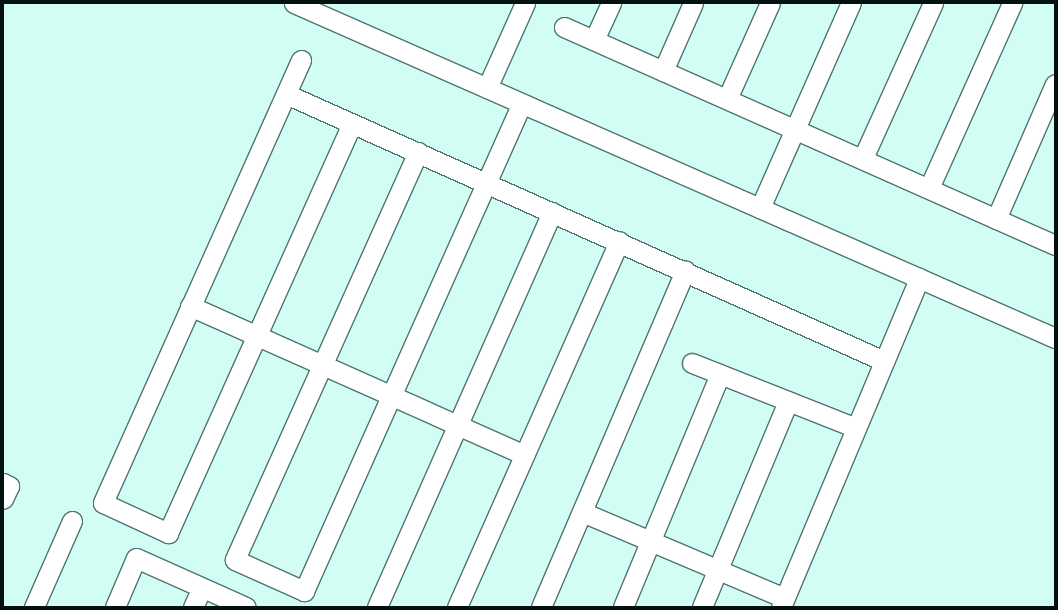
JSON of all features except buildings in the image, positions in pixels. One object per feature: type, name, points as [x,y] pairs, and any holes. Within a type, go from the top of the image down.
[{"type":"street","points":[[294,3],[1055,338]]},
{"type":"street","points":[[487,88],[525,3]]},
{"type":"street","points":[[594,40],[611,3]]},
{"type":"street","points":[[663,71],[693,3]]},
{"type":"street","points":[[727,99],[770,3]]},
{"type":"street","points":[[760,208],[851,3]]},
{"type":"street","points":[[864,158],[933,3]]},
{"type":"street","points":[[929,188],[1012,3]]},
{"type":"street","points":[[564,27],[795,130],[864,158],[1055,245]]},
{"type":"street","points":[[301,60],[103,503],[168,533],[352,122]]},
{"type":"street","points":[[996,219],[1055,84]]},
{"type":"street","points":[[286,94],[619,241],[884,361]]},
{"type":"street","points":[[418,152],[235,560],[304,591],[522,103]]},
{"type":"street","points":[[377,607],[552,212]]},
{"type":"street","points":[[457,607],[619,241]]},
{"type":"street","points":[[542,607],[685,271]]},
{"type":"street","points":[[582,512],[718,569],[783,602],[919,278]]},
{"type":"street","points":[[190,306],[524,455]]},
{"type":"street","points":[[692,363],[856,428]]},
{"type":"street","points":[[623,607],[720,374]]},
{"type":"street","points":[[702,607],[788,401]]},
{"type":"street","points":[[3,483],[9,486],[3,499]]},
{"type":"street","points":[[34,607],[72,521]]},
{"type":"street","points":[[115,607],[136,558],[246,607]]},
{"type":"street","points":[[193,607],[202,588]]}]
